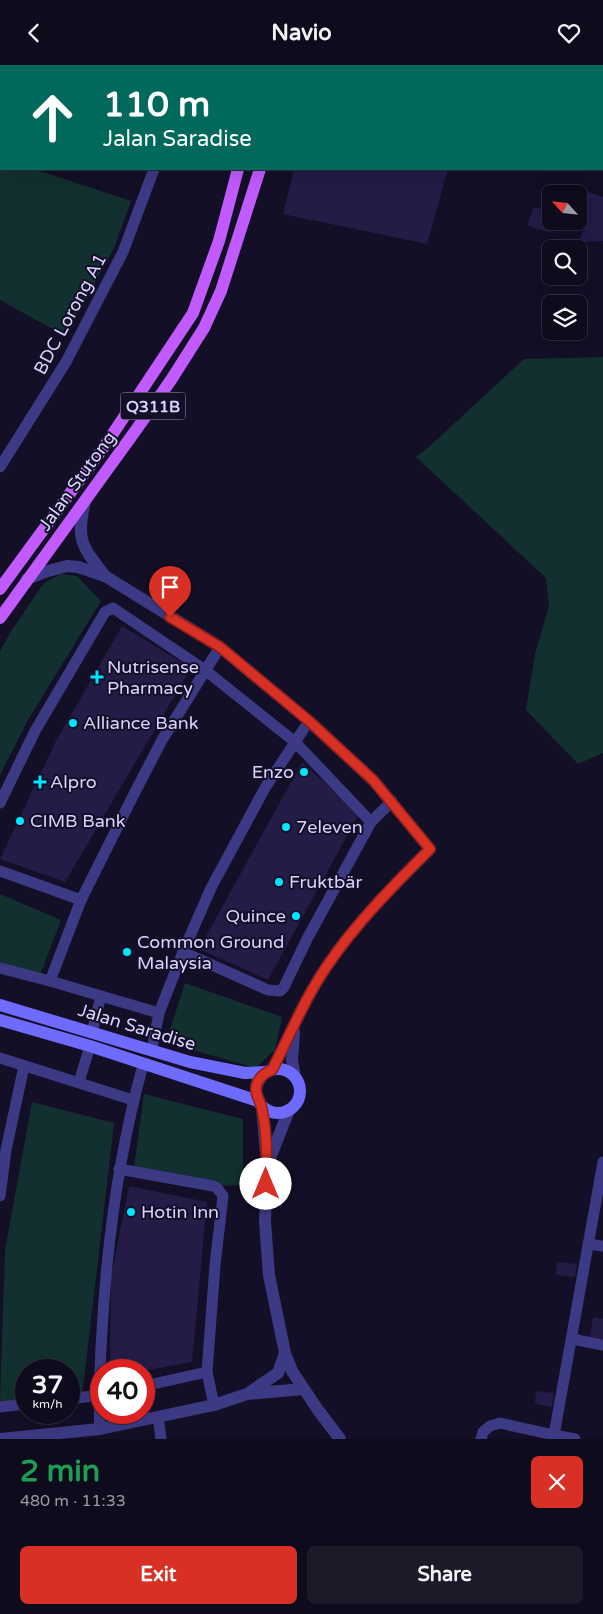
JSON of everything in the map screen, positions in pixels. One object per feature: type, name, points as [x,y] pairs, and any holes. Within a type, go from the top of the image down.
[{"type":"main road","name":"Jalan Stutong","points":[[0,589],[106,444],[193,313],[219,241],[238,170]]},
{"type":"main road","name":"Jalan Stutong","points":[[0,618],[171,380],[204,328],[221,291],[260,170]]},
{"type":"main road","name":"Jalan Saradise","points":[[0,1005],[92,1031],[190,1062],[244,1073],[269,1071]]},
{"type":"main road","name":"Jalan Saradise","points":[[0,1020],[90,1047],[260,1104]]},
{"type":"main road","points":[[282,1070],[295,1077],[300,1091],[295,1105],[282,1113],[268,1111],[260,1104],[256,1088],[261,1076],[269,1071],[282,1070]]},
{"type":"street","name":"BDC Lorong A1","points":[[0,467],[66,362],[118,261],[154,170]]},
{"type":"street","points":[[85,500],[80,522],[80,533],[84,546],[104,576]]},
{"type":"street","points":[[27,579],[67,566],[78,567],[104,576],[220,647],[309,721],[373,780],[430,849],[351,933],[327,966],[311,991],[296,1023],[269,1071]]},
{"type":"street","points":[[0,803],[35,731],[107,610],[113,608],[206,670],[295,743],[371,822]]},
{"type":"street","points":[[50,981],[81,901],[162,739],[220,647]]},
{"type":"street","points":[[152,1049],[159,1013],[211,888],[265,788],[309,721]]},
{"type":"street","points":[[183,952],[268,991],[274,992],[284,987],[307,939],[371,822],[392,801]]},
{"type":"street","points":[[0,871],[81,901]]},
{"type":"street","points":[[0,968],[159,1013]]},
{"type":"street","points":[[92,1031],[101,996]]},
{"type":"street","points":[[295,1077],[292,1043],[296,1023]]},
{"type":"street","name":"Jalan Saradise","points":[[79,1082],[90,1047]]},
{"type":"street","points":[[0,1058],[134,1100]]},
{"type":"street","points":[[0,1196],[3,1149],[24,1065]]},
{"type":"street","name":"Jalan Saradise","points":[[101,1359],[105,1270],[119,1169],[143,1065]]},
{"type":"street","points":[[260,1104],[267,1165],[265,1221],[269,1275],[285,1353],[292,1371],[340,1439]]},
{"type":"street","points":[[267,1165],[289,1110]]},
{"type":"street","points":[[554,1435],[588,1244],[601,1184],[603,1162]]},
{"type":"street","points":[[119,1169],[212,1186],[217,1188],[223,1197],[214,1265],[207,1372],[214,1405]]},
{"type":"street","points":[[588,1244],[603,1246]]},
{"type":"street","points":[[572,1339],[603,1345]]},
{"type":"street","points":[[248,1394],[278,1373],[285,1353]]},
{"type":"street","points":[[155,1384],[207,1372]]},
{"type":"street","points":[[0,1439],[100,1429],[214,1405],[248,1394],[304,1389]]},
{"type":"street","points":[[0,1407],[15,1405]]},
{"type":"street","points":[[158,1417],[161,1439]]},
{"type":"street","points":[[481,1439],[483,1432],[490,1426],[500,1423],[575,1439]]},
{"type":"street","name":"Jalan Saradise","points":[[100,1424],[100,1429]]},
{"type":"green space","points":[[0,170],[37,170],[131,201],[114,248],[65,336],[0,300]]},
{"type":"green space","points":[[603,357],[603,753],[578,764],[526,710],[535,654],[549,606],[546,578],[416,457],[524,359]]},
{"type":"green space","points":[[60,574],[77,576],[101,601],[28,720],[0,775],[0,652],[10,633],[43,584]]},
{"type":"green space","points":[[0,894],[61,920],[39,978],[0,963]]},
{"type":"green space","points":[[185,983],[282,1017],[275,1050],[255,1068],[166,1042]]},
{"type":"green space","points":[[144,1094],[243,1119],[243,1185],[219,1186],[134,1168]]},
{"type":"green space","points":[[32,1102],[114,1123],[82,1397],[80,1397],[80,1359],[15,1359],[15,1401],[0,1402],[5,1250]]},
{"type":"building","points":[[294,170],[448,170],[427,244],[283,214]]},
{"type":"building","points":[[588,192],[603,197],[603,241],[580,240],[583,230],[588,230]]},
{"type":"building","points":[[534,207],[542,209],[542,230],[551,230],[550,233],[527,225]]},
{"type":"building","points":[[122,626],[191,668],[65,882],[0,859],[56,741]]},
{"type":"building","name":"Fruktbär","points":[[302,762],[359,814],[268,980],[199,949]]},
{"type":"building","points":[[129,1186],[207,1202],[192,1362],[155,1369],[155,1359],[110,1359],[111,1277]]},
{"type":"building","points":[[557,1262],[577,1264],[575,1277],[556,1275]]},
{"type":"building","points":[[593,1317],[603,1319],[603,1339],[590,1337]]},
{"type":"building","points":[[536,1391],[554,1393],[552,1407],[535,1404]]},
{"type":"place","name":"Nutrisense Pharmacy","points":[[97,677]]},
{"type":"place","name":"Alliance Bank","points":[[73,723]]},
{"type":"place","name":"Enzo","points":[[304,772]]},
{"type":"place","name":"Alpro","points":[[40,782]]},
{"type":"place","name":"CIMB Bank","points":[[20,821]]},
{"type":"place","name":"7eleven","points":[[286,827]]},
{"type":"place","name":"Fruktbär","points":[[279,882]]},
{"type":"place","name":"Quince","points":[[296,916]]},
{"type":"place","name":"Common Ground Malaysia","points":[[127,952]]},
{"type":"place","name":"Hotin Inn","points":[[131,1212]]},
{"type":"route","points":[[170,617],[220,647],[309,721],[373,780],[430,849],[351,933],[311,991],[272,1070],[261,1076],[258,1082],[256,1095],[262,1107],[267,1165],[266,1184]]}]
